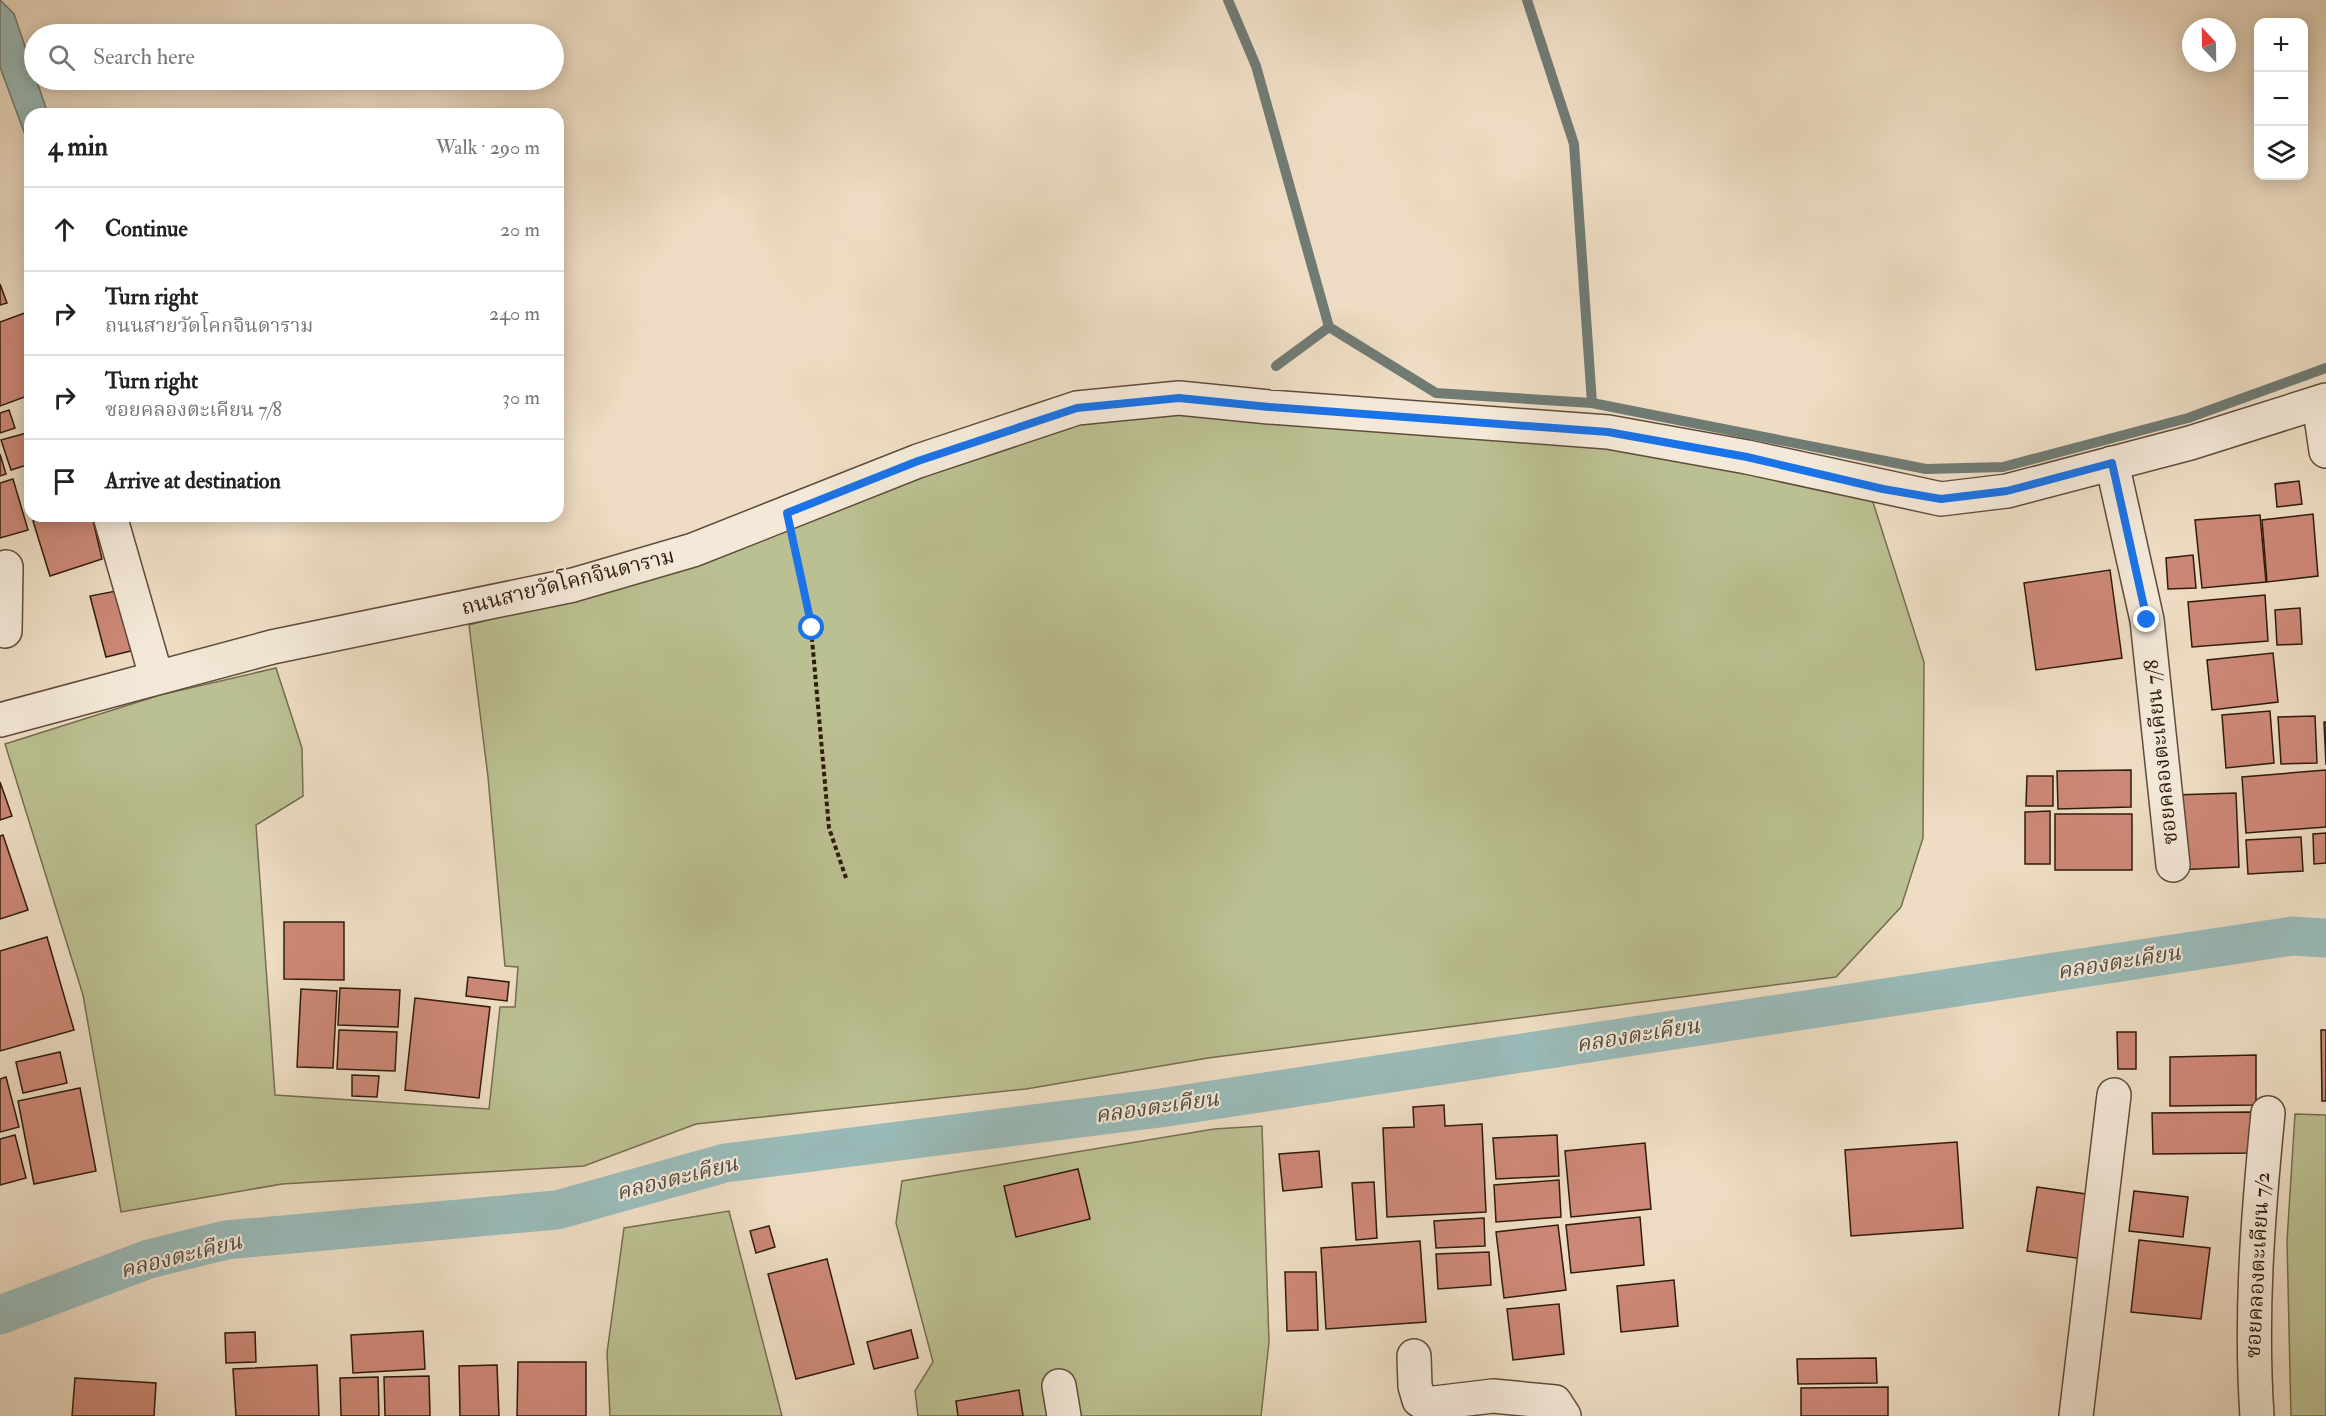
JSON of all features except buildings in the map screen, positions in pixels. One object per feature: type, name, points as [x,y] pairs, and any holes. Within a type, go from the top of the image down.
[{"type":"street","name":"ถนนสายวัดโคกจินดาราม","points":[[0,720],[156,676],[272,647],[573,585],[693,550],[918,461],[1077,408],[1179,398],[1269,407],[1608,432],[1747,457],[1883,489],[1941,499],[2007,491],[2190,443],[2322,401]]},
{"type":"street","points":[[2322,401],[2326,451]]},
{"type":"street","name":"ซอยคลองตะเคียน 7/8","points":[[2112,463],[2147,620],[2173,865]]},
{"type":"street","points":[[112,522],[156,676]]},
{"type":"street","points":[[5,631],[6,567]]},
{"type":"street","points":[[2076,1416],[2114,1095]]},
{"type":"street","name":"ซอยคลองตะเคียน 7/2","points":[[2256,1416],[2253,1360],[2256,1246],[2268,1113]]},
{"type":"street","points":[[1414,1356],[1415,1386],[1419,1400],[1426,1404],[1493,1396],[1555,1402],[1564,1416]]},
{"type":"path","points":[[787,513],[812,628],[829,828],[846,878]]},
{"type":"green space","points":[[1176,415],[1596,447],[1871,496],[1924,662],[1923,838],[1901,907],[1836,977],[1208,1058],[1026,1089],[696,1124],[584,1166],[282,1184],[121,1212],[83,995],[5,744],[160,695],[276,668],[302,748],[303,796],[256,825],[275,1095],[489,1109],[500,1007],[515,1007],[518,967],[505,966],[488,777],[469,625],[677,570],[960,461],[1051,430],[1090,421]]},
{"type":"green space","points":[[2295,1114],[2326,1115],[2326,1416],[2291,1416],[2287,1241]]},
{"type":"green space","points":[[1262,1126],[1269,1342],[1261,1416],[918,1416],[915,1391],[933,1362],[896,1223],[902,1181],[1214,1129]]},
{"type":"green space","points":[[729,1211],[782,1416],[610,1416],[607,1353],[624,1228]]},
{"type":"water","points":[[0,0],[14,14],[24,43],[24,90],[40,90],[46,108],[24,108],[24,132],[0,67]]},
{"type":"waterway","points":[[1228,0],[1256,66],[1329,327]]},
{"type":"waterway","points":[[1527,0],[1574,144],[1592,403]]},
{"type":"waterway","points":[[1276,366],[1329,327],[1436,393],[1592,403],[1926,469],[2003,467],[2188,418],[2326,368]]},
{"type":"waterway","name":"คลองตะเคียน","points":[[0,1315],[149,1259],[226,1240],[557,1210],[725,1163],[1160,1108],[2292,936],[2326,938]]},
{"type":"route","points":[[812,628],[787,513],[918,461],[1077,408],[1179,398],[1269,407],[1608,432],[1747,457],[1883,489],[1941,499],[2007,491],[2112,463],[2147,620]]}]
